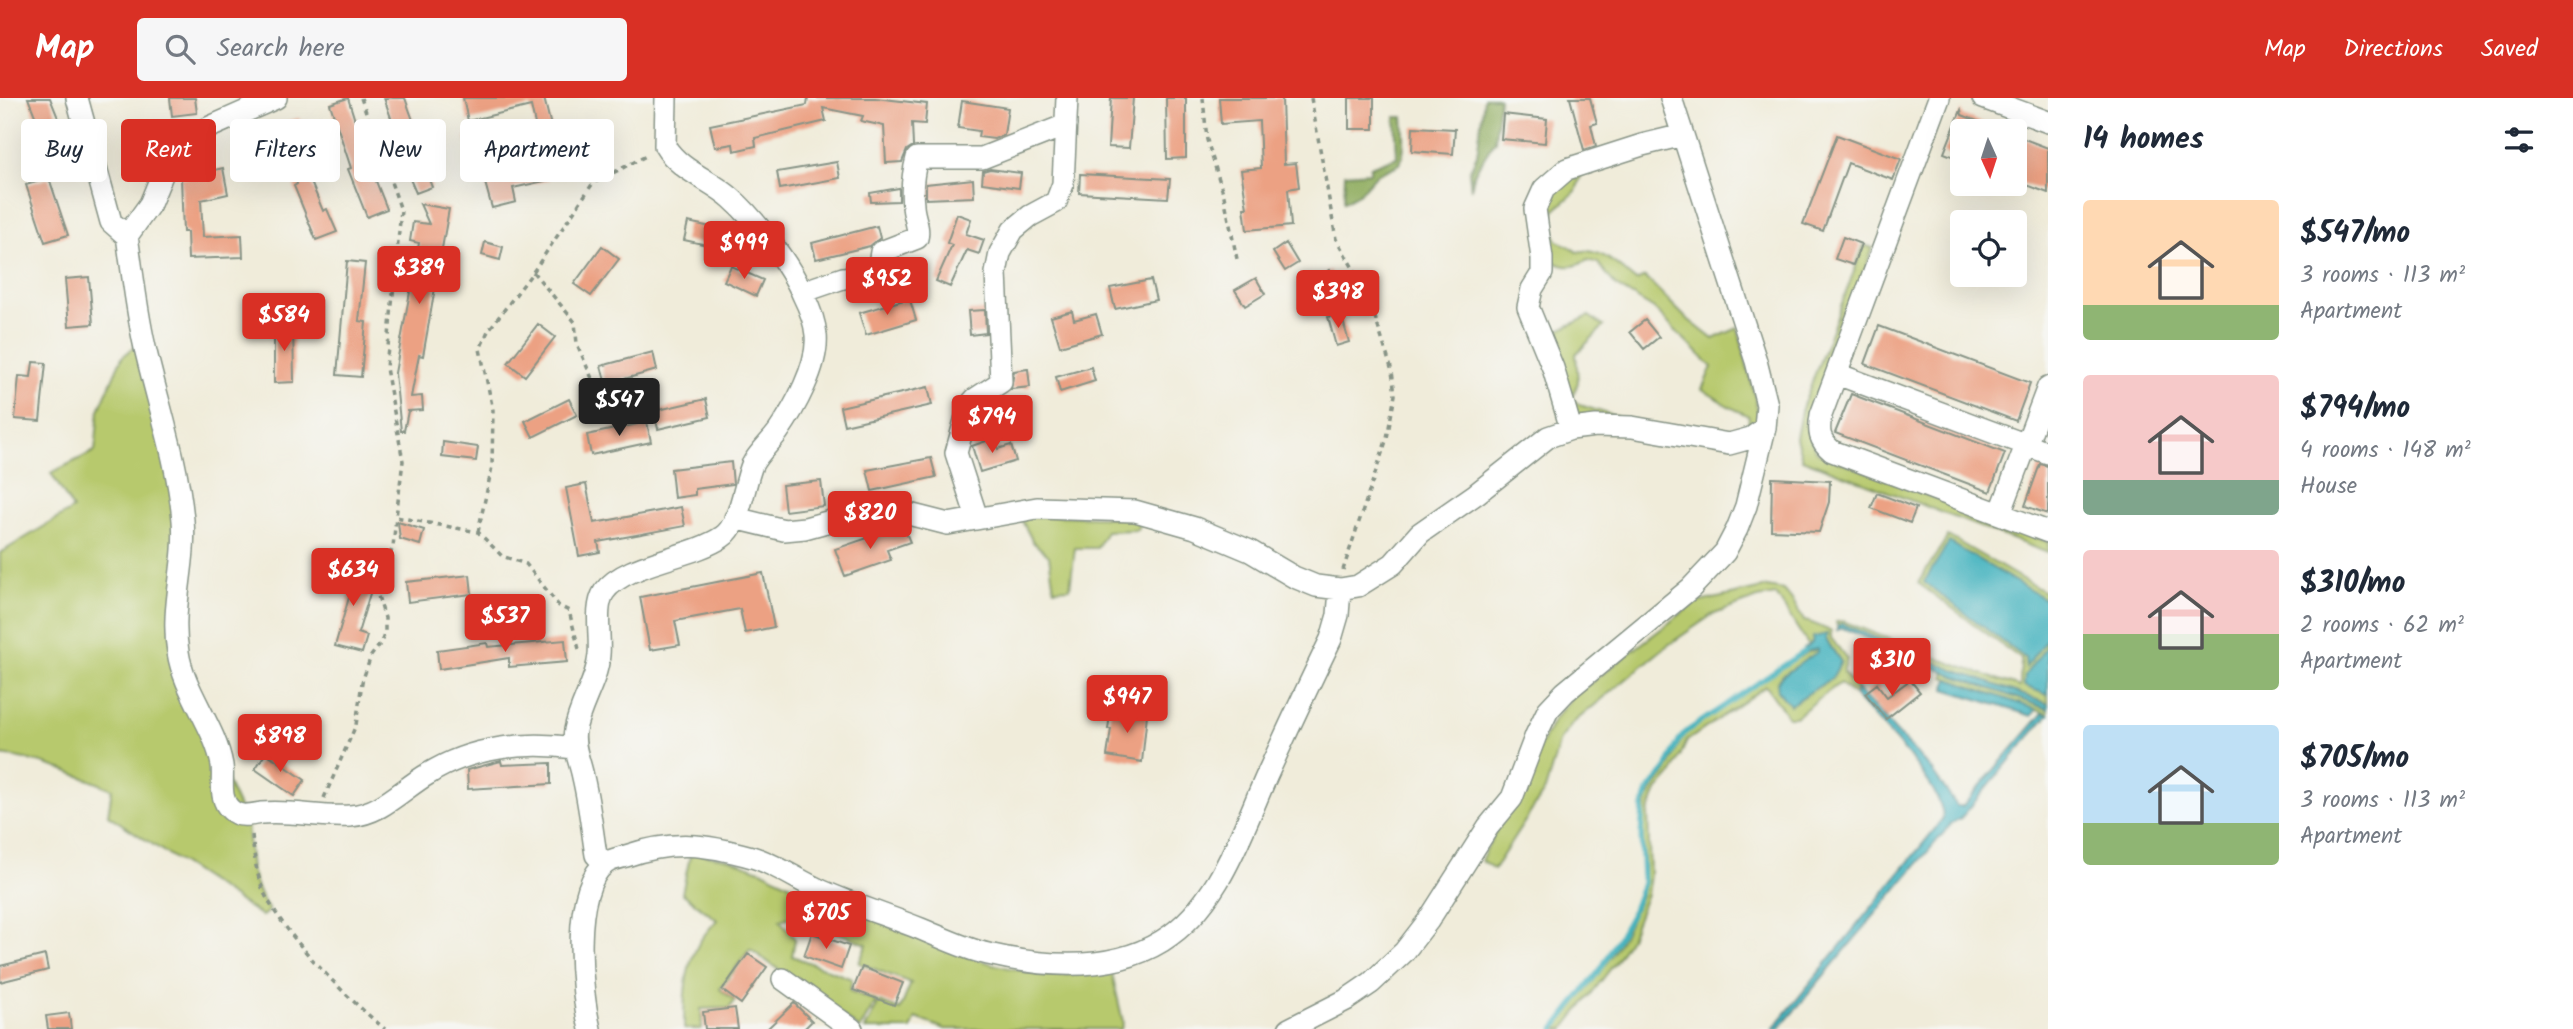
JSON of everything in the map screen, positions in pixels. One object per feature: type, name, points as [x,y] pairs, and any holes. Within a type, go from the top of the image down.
[{"type":"street","points":[[76,98],[111,222],[127,236],[146,353],[170,447],[183,522],[175,630],[178,654],[184,678],[222,764],[223,796],[230,810],[243,816],[267,813],[348,817],[369,814],[426,774],[452,760],[482,750],[552,745],[575,748]]},
{"type":"street","points":[[127,236],[150,204],[173,151],[186,140],[210,127],[276,98]]},
{"type":"street","points":[[606,863],[596,855],[583,776],[575,748],[575,731],[599,659],[600,600],[605,590],[626,573],[693,552],[724,537],[732,528],[751,466],[786,421],[810,372],[815,353],[816,336],[802,292],[750,216],[730,197],[680,163],[665,146],[666,98]]},
{"type":"street","points":[[978,518],[956,453],[969,406],[1001,382],[996,273],[1000,253],[1013,230],[1030,216],[1056,202],[1063,184],[1067,98]]},
{"type":"street","points":[[1289,1029],[1346,1000],[1371,983],[1404,952],[1428,921],[1488,827],[1512,798],[1548,710],[1565,692],[1691,588],[1724,552],[1737,529],[1746,506],[1765,428],[1767,405],[1756,361],[1671,98]]},
{"type":"street","points":[[1939,98],[1821,415],[1821,442],[1832,451],[2048,532]]},
{"type":"street","points":[[1983,98],[2048,122]]},
{"type":"street","points":[[802,292],[843,278],[877,275],[881,252],[917,238],[919,230],[912,203],[917,159],[982,158],[1066,124]]},
{"type":"street","points":[[1571,429],[1553,368],[1528,307],[1532,289],[1542,273],[1535,209],[1544,189],[1567,169],[1683,135]]},
{"type":"street","points":[[1837,373],[2048,453]]},
{"type":"street","points":[[2000,514],[2048,387]]},
{"type":"street","points":[[735,517],[784,530],[805,528],[863,512],[889,509],[948,524],[1037,508],[1135,511],[1195,528],[1250,551],[1294,577],[1316,586],[1340,589],[1358,586],[1375,577],[1393,564],[1420,533],[1437,519],[1476,495],[1548,438],[1571,429],[1596,426],[1632,427],[1729,444],[1751,438],[1765,428]]},
{"type":"street","points":[[590,1029],[584,998],[580,946],[587,897],[595,876],[606,863],[658,847],[698,845],[755,858],[823,891],[988,954],[1065,964],[1115,960],[1141,952],[1179,929],[1196,912],[1227,866],[1331,639],[1338,615],[1340,589]]},
{"type":"street","points":[[783,979],[852,1029]]},
{"type":"path","points":[[318,814],[356,725],[362,682],[371,656],[385,632],[385,618],[376,590],[394,547],[404,461],[386,368],[401,210],[361,98]]},
{"type":"path","points":[[1203,98],[1207,140],[1224,196],[1237,259]]},
{"type":"path","points":[[1311,98],[1336,239],[1367,292],[1392,371],[1395,396],[1387,438],[1343,562],[1340,589]]},
{"type":"path","points":[[478,532],[492,467],[493,410],[480,349],[488,331],[533,272],[593,183],[665,146]]},
{"type":"path","points":[[533,272],[575,322],[577,344],[601,399]]},
{"type":"path","points":[[396,517],[478,532],[502,556],[526,564],[559,606],[569,611],[578,652],[599,659]]},
{"type":"path","points":[[251,815],[255,865],[268,901],[319,965],[385,1029]]},
{"type":"green space","points":[[1484,98],[1499,98],[1495,141],[1475,172],[1471,190],[1469,172],[1477,155]]},
{"type":"green space","points":[[1395,117],[1403,117],[1404,146],[1400,164],[1376,175],[1360,193],[1344,202],[1345,174],[1370,172],[1370,167],[1397,157]]},
{"type":"green space","points":[[1583,169],[1576,191],[1554,211],[1550,225],[1557,241],[1577,252],[1594,252],[1601,255],[1636,281],[1645,277],[1685,317],[1713,339],[1738,328],[1760,419],[1748,428],[1749,416],[1702,389],[1712,367],[1654,309],[1616,286],[1598,263],[1588,260],[1575,266],[1563,266],[1554,262],[1549,250],[1543,216],[1544,206],[1551,192]]},
{"type":"green space","points":[[1864,245],[1873,248],[1811,418],[1810,436],[1815,449],[1818,453],[2048,542],[2048,553],[1802,459],[1796,438],[1801,411]]},
{"type":"green space","points":[[1589,316],[1604,326],[1576,354],[1578,382],[1572,399],[1580,405],[1617,417],[1578,414],[1570,405],[1567,396],[1557,331]]},
{"type":"green space","points":[[138,344],[180,525],[181,682],[247,825],[251,870],[269,911],[262,916],[108,815],[112,789],[43,764],[0,755],[0,553],[73,509],[51,473],[95,451],[99,410],[122,357]]},
{"type":"green space","points":[[1019,515],[1141,518],[1137,530],[1106,531],[1097,548],[1075,548],[1070,588],[1054,589],[1049,556],[1033,542]]},
{"type":"green space","points":[[1948,536],[2048,594],[2048,601],[1949,542],[2025,658],[2026,666],[2048,637],[2044,650],[2025,678],[2024,685],[2048,695],[2048,704],[1951,669],[1842,624],[1837,626],[1836,622],[1843,621],[2020,687],[2021,659],[1918,583]]},
{"type":"green space","points":[[1767,587],[1784,590],[1804,621],[1831,631],[1831,638],[1847,659],[1843,672],[1857,689],[1854,695],[1840,683],[1795,717],[1788,717],[1766,686],[1687,741],[1672,774],[1657,791],[1648,813],[1650,874],[1647,894],[1630,938],[1615,963],[1564,1029],[1556,1029],[1609,960],[1637,906],[1644,883],[1643,823],[1646,805],[1684,736],[1732,700],[1808,652],[1817,649],[1818,652],[1777,682],[1790,705],[1832,678],[1841,662],[1824,636],[1809,646],[1776,595],[1758,598],[1712,615],[1664,648],[1573,723],[1560,740],[1545,790],[1494,869],[1481,860],[1553,721],[1571,698],[1695,603]]},
{"type":"green space","points":[[1944,672],[2048,709],[2048,714],[1944,677]]},
{"type":"green space","points":[[691,852],[730,859],[763,871],[832,906],[780,920],[795,939],[792,956],[852,979],[850,991],[876,1001],[860,1029],[750,949],[720,989],[735,1001],[729,1008],[701,1009],[702,1029],[684,1029],[689,966],[701,940],[717,920],[682,893]]},
{"type":"green space","points":[[845,908],[950,950],[1004,967],[1065,975],[1111,969],[1123,1022],[1121,1029],[945,1029],[916,1018],[911,1029],[865,1029],[879,1002],[900,1010],[911,983],[859,963],[867,944],[836,932]]},
{"type":"water","points":[[1949,542],[2048,601],[2048,637],[2026,667],[2025,658],[1924,582]]},
{"type":"water","points":[[1842,624],[1951,669],[2048,704],[2048,709],[1949,674],[1843,628],[1837,630],[1837,626]]},
{"type":"water","points":[[1827,634],[1826,640],[1841,662],[1832,678],[1790,705],[1778,691],[1777,682],[1817,652],[1817,649],[1805,652],[1804,649],[1812,643],[1813,637]]},
{"type":"water","points":[[2048,644],[2048,695],[2024,686],[2025,675]]},
{"type":"water","points":[[1949,679],[2036,710],[2032,716],[1945,689]]},
{"type":"water","points":[[1857,689],[1929,767],[1957,806],[1963,806],[2043,713],[2048,715],[1961,818],[1952,823],[1779,1029],[1773,1029],[1943,819],[1933,789],[1908,754],[1854,695]]},
{"type":"building","points":[[28,98],[50,98],[58,119],[36,119]]},
{"type":"building","points":[[170,98],[195,98],[197,113],[172,116]]},
{"type":"building","points":[[348,98],[355,119],[354,182],[376,182],[387,209],[367,217],[348,169],[351,168],[340,134],[340,119],[335,119],[330,104]]},
{"type":"building","points":[[384,98],[405,98],[413,119],[391,119]]},
{"type":"building","points":[[463,98],[544,98],[549,119],[534,119],[531,106],[468,119]]},
{"type":"building","points":[[808,98],[875,98],[927,104],[925,124],[912,123],[913,146],[907,150],[902,162],[886,163],[884,126],[861,121],[863,116],[823,108],[826,121],[755,138],[756,146],[734,151],[733,144],[715,147],[710,125],[807,105]]},
{"type":"building","points":[[1111,98],[1133,98],[1129,148],[1108,147]]},
{"type":"building","points":[[1166,98],[1186,98],[1186,158],[1167,159]]},
{"type":"building","points":[[1219,98],[1282,98],[1284,164],[1296,163],[1299,187],[1288,189],[1291,226],[1247,230],[1244,208],[1247,208],[1241,170],[1261,168],[1259,121],[1221,124]]},
{"type":"building","points":[[1349,98],[1374,98],[1374,129],[1349,129]]},
{"type":"building","points":[[1570,98],[1590,98],[1597,123],[1591,125],[1596,146],[1584,150]]},
{"type":"building","points":[[962,101],[1008,108],[1004,135],[994,139],[978,137],[979,131],[958,128]]},
{"type":"building","points":[[1961,110],[1962,115],[1972,119],[1957,119]]},
{"type":"building","points":[[1503,114],[1547,119],[1545,143],[1501,139]]},
{"type":"building","points":[[1413,127],[1455,129],[1453,154],[1412,151]]},
{"type":"building","points":[[1837,135],[1901,159],[1893,180],[1848,163],[1823,231],[1803,224]]},
{"type":"building","points":[[1950,138],[1950,155],[1944,153]]},
{"type":"building","points":[[2027,140],[2048,148],[2048,193],[2027,185]]},
{"type":"building","points":[[837,162],[840,178],[780,189],[777,172]]},
{"type":"building","points":[[223,168],[228,194],[201,200],[203,237],[242,235],[243,257],[188,259],[187,232],[183,232],[181,182],[216,182],[216,170]]},
{"type":"building","points":[[990,169],[1021,173],[1019,188],[982,183],[983,171]]},
{"type":"building","points":[[1080,174],[1170,179],[1168,198],[1079,193]]},
{"type":"building","points":[[973,179],[974,197],[926,199],[926,184]]},
{"type":"building","points":[[50,182],[68,235],[45,242],[26,185]]},
{"type":"building","points":[[311,182],[323,211],[327,209],[337,232],[316,240],[294,186]]},
{"type":"building","points":[[411,182],[430,182],[432,187],[416,193]]},
{"type":"building","points":[[485,182],[540,182],[513,188],[516,202],[492,208]]},
{"type":"building","points":[[899,188],[899,201],[871,202],[870,193]]},
{"type":"building","points":[[420,204],[449,209],[423,356],[419,355],[411,397],[422,396],[423,410],[408,411],[404,431],[401,431],[395,373],[419,243],[410,241],[413,222],[429,224]]},
{"type":"building","points":[[957,214],[971,219],[966,234],[984,240],[979,254],[967,250],[950,287],[936,281],[952,245],[947,243]]},
{"type":"building","points":[[688,222],[734,232],[730,250],[684,240]]},
{"type":"building","points":[[877,226],[880,238],[870,246],[816,259],[812,243]]},
{"type":"building","points":[[1843,237],[1861,244],[1853,265],[1835,259]]},
{"type":"building","points":[[485,242],[503,247],[500,260],[482,255]]},
{"type":"building","points":[[1286,243],[1298,263],[1285,271],[1273,252]]},
{"type":"building","points":[[602,246],[619,259],[591,296],[574,284]]},
{"type":"building","points":[[347,261],[365,263],[359,321],[366,322],[361,377],[337,375]]},
{"type":"building","points":[[731,266],[763,280],[756,296],[724,281]]},
{"type":"building","points":[[1330,270],[1338,283],[1318,296],[1310,283]]},
{"type":"building","points":[[89,277],[93,324],[69,326],[65,279]]},
{"type":"building","points":[[1256,278],[1265,294],[1245,306],[1235,290]]},
{"type":"building","points":[[1151,280],[1156,300],[1115,309],[1110,288]]},
{"type":"building","points":[[910,300],[916,320],[866,335],[859,313]]},
{"type":"building","points":[[985,310],[986,333],[970,335],[968,311]]},
{"type":"building","points":[[1072,311],[1074,320],[1096,314],[1102,334],[1060,346],[1051,317]]},
{"type":"building","points":[[1341,314],[1349,342],[1336,346],[1328,317]]},
{"type":"building","points":[[1645,320],[1659,337],[1644,349],[1630,332]]},
{"type":"building","points":[[274,322],[293,322],[294,382],[274,383]]},
{"type":"building","points":[[538,324],[555,337],[525,376],[508,363]]},
{"type":"building","points":[[1879,326],[2030,383],[2016,421],[1865,364]]},
{"type":"building","points":[[653,352],[657,370],[606,384],[601,366]]},
{"type":"building","points":[[33,362],[46,363],[40,421],[15,419],[19,376],[31,377]]},
{"type":"building","points":[[1091,367],[1095,381],[1060,392],[1056,377]]},
{"type":"building","points":[[1028,369],[1030,387],[1011,389],[1014,371]]},
{"type":"building","points":[[928,387],[932,405],[844,425],[840,407]]},
{"type":"building","points":[[1851,394],[2005,453],[1990,492],[1835,433]]},
{"type":"building","points":[[569,399],[577,415],[533,437],[525,421]]},
{"type":"building","points":[[706,399],[710,417],[658,429],[654,411]]},
{"type":"building","points":[[647,422],[651,442],[591,455],[587,435]]},
{"type":"building","points":[[995,438],[998,449],[1011,445],[1016,461],[980,472],[972,446]]},
{"type":"building","points":[[443,442],[478,447],[476,461],[442,457]]},
{"type":"building","points":[[931,458],[936,477],[872,491],[867,470]]},
{"type":"building","points":[[731,462],[733,484],[695,489],[695,495],[674,498],[671,469]]},
{"type":"building","points":[[2040,464],[2048,466],[2048,514],[2025,506]]},
{"type":"building","points":[[1772,478],[1830,481],[1829,502],[1819,532],[1771,530]]},
{"type":"building","points":[[821,481],[824,506],[785,511],[782,485]]},
{"type":"building","points":[[586,484],[594,523],[681,507],[685,526],[598,542],[600,552],[579,556],[566,488]]},
{"type":"building","points":[[1877,493],[1916,508],[1910,523],[1871,508]]},
{"type":"building","points":[[398,522],[424,530],[420,545],[400,539]]},
{"type":"building","points":[[903,526],[910,542],[887,550],[891,560],[845,576],[835,549]]},
{"type":"building","points":[[334,566],[375,577],[358,633],[367,636],[362,653],[335,646],[352,587],[330,581]]},
{"type":"building","points":[[763,573],[774,627],[745,633],[740,609],[675,621],[680,645],[650,650],[640,597]]},
{"type":"building","points":[[470,575],[472,594],[408,602],[406,582]]},
{"type":"building","points":[[565,640],[567,662],[509,667],[509,658],[439,669],[437,650],[487,643],[488,647]]},
{"type":"building","points":[[1910,680],[1920,692],[1886,719],[1865,693],[1877,684],[1887,697]]},
{"type":"building","points":[[1111,708],[1147,714],[1142,762],[1107,756]]},
{"type":"building","points":[[266,753],[305,780],[294,796],[255,769]]},
{"type":"building","points":[[501,761],[502,765],[551,763],[551,784],[468,789],[467,770]]},
{"type":"building","points":[[812,933],[849,946],[841,969],[804,956]]},
{"type":"building","points":[[748,954],[767,967],[741,1004],[722,990]]},
{"type":"building","points":[[45,955],[48,970],[0,982],[0,966]]},
{"type":"building","points":[[862,967],[903,983],[894,1005],[853,990]]},
{"type":"building","points":[[794,1003],[812,1021],[804,1029],[767,1029]]},
{"type":"building","points":[[735,1008],[738,1029],[705,1029],[703,1012]]},
{"type":"building","points":[[69,1013],[71,1029],[48,1029],[46,1016]]},
{"type":"waterway","points":[[1554,1029],[1602,967],[1631,915],[1643,883],[1643,806],[1648,791],[1666,768],[1679,740],[1687,731],[1805,651]]}]
